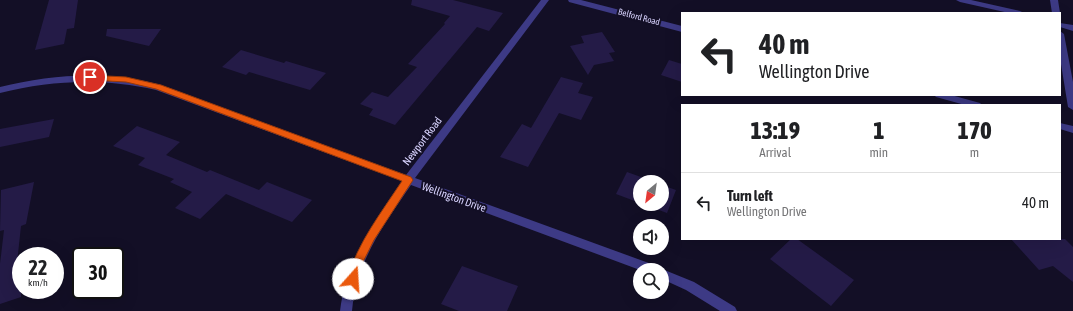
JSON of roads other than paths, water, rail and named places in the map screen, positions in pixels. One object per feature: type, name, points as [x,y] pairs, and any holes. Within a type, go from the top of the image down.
[{"type":"street","name":"Newport Road","points":[[346,311],[348,293],[357,264],[370,237],[408,180],[546,0]]},
{"type":"street","name":"Belford Road","points":[[572,0],[681,28]]},
{"type":"street","points":[[960,0],[1015,12]]},
{"type":"street","points":[[1054,0],[1056,12]]},
{"type":"street","points":[[1061,25],[1073,28]]},
{"type":"street","points":[[1061,40],[1073,107]]},
{"type":"street","name":"Wellington Drive","points":[[0,90],[65,78],[102,78],[137,81],[158,86],[633,263]]},
{"type":"street","points":[[943,96],[973,104]]},
{"type":"street","points":[[1061,126],[1073,130]]},
{"type":"street","points":[[669,277],[690,286],[731,311]]}]
